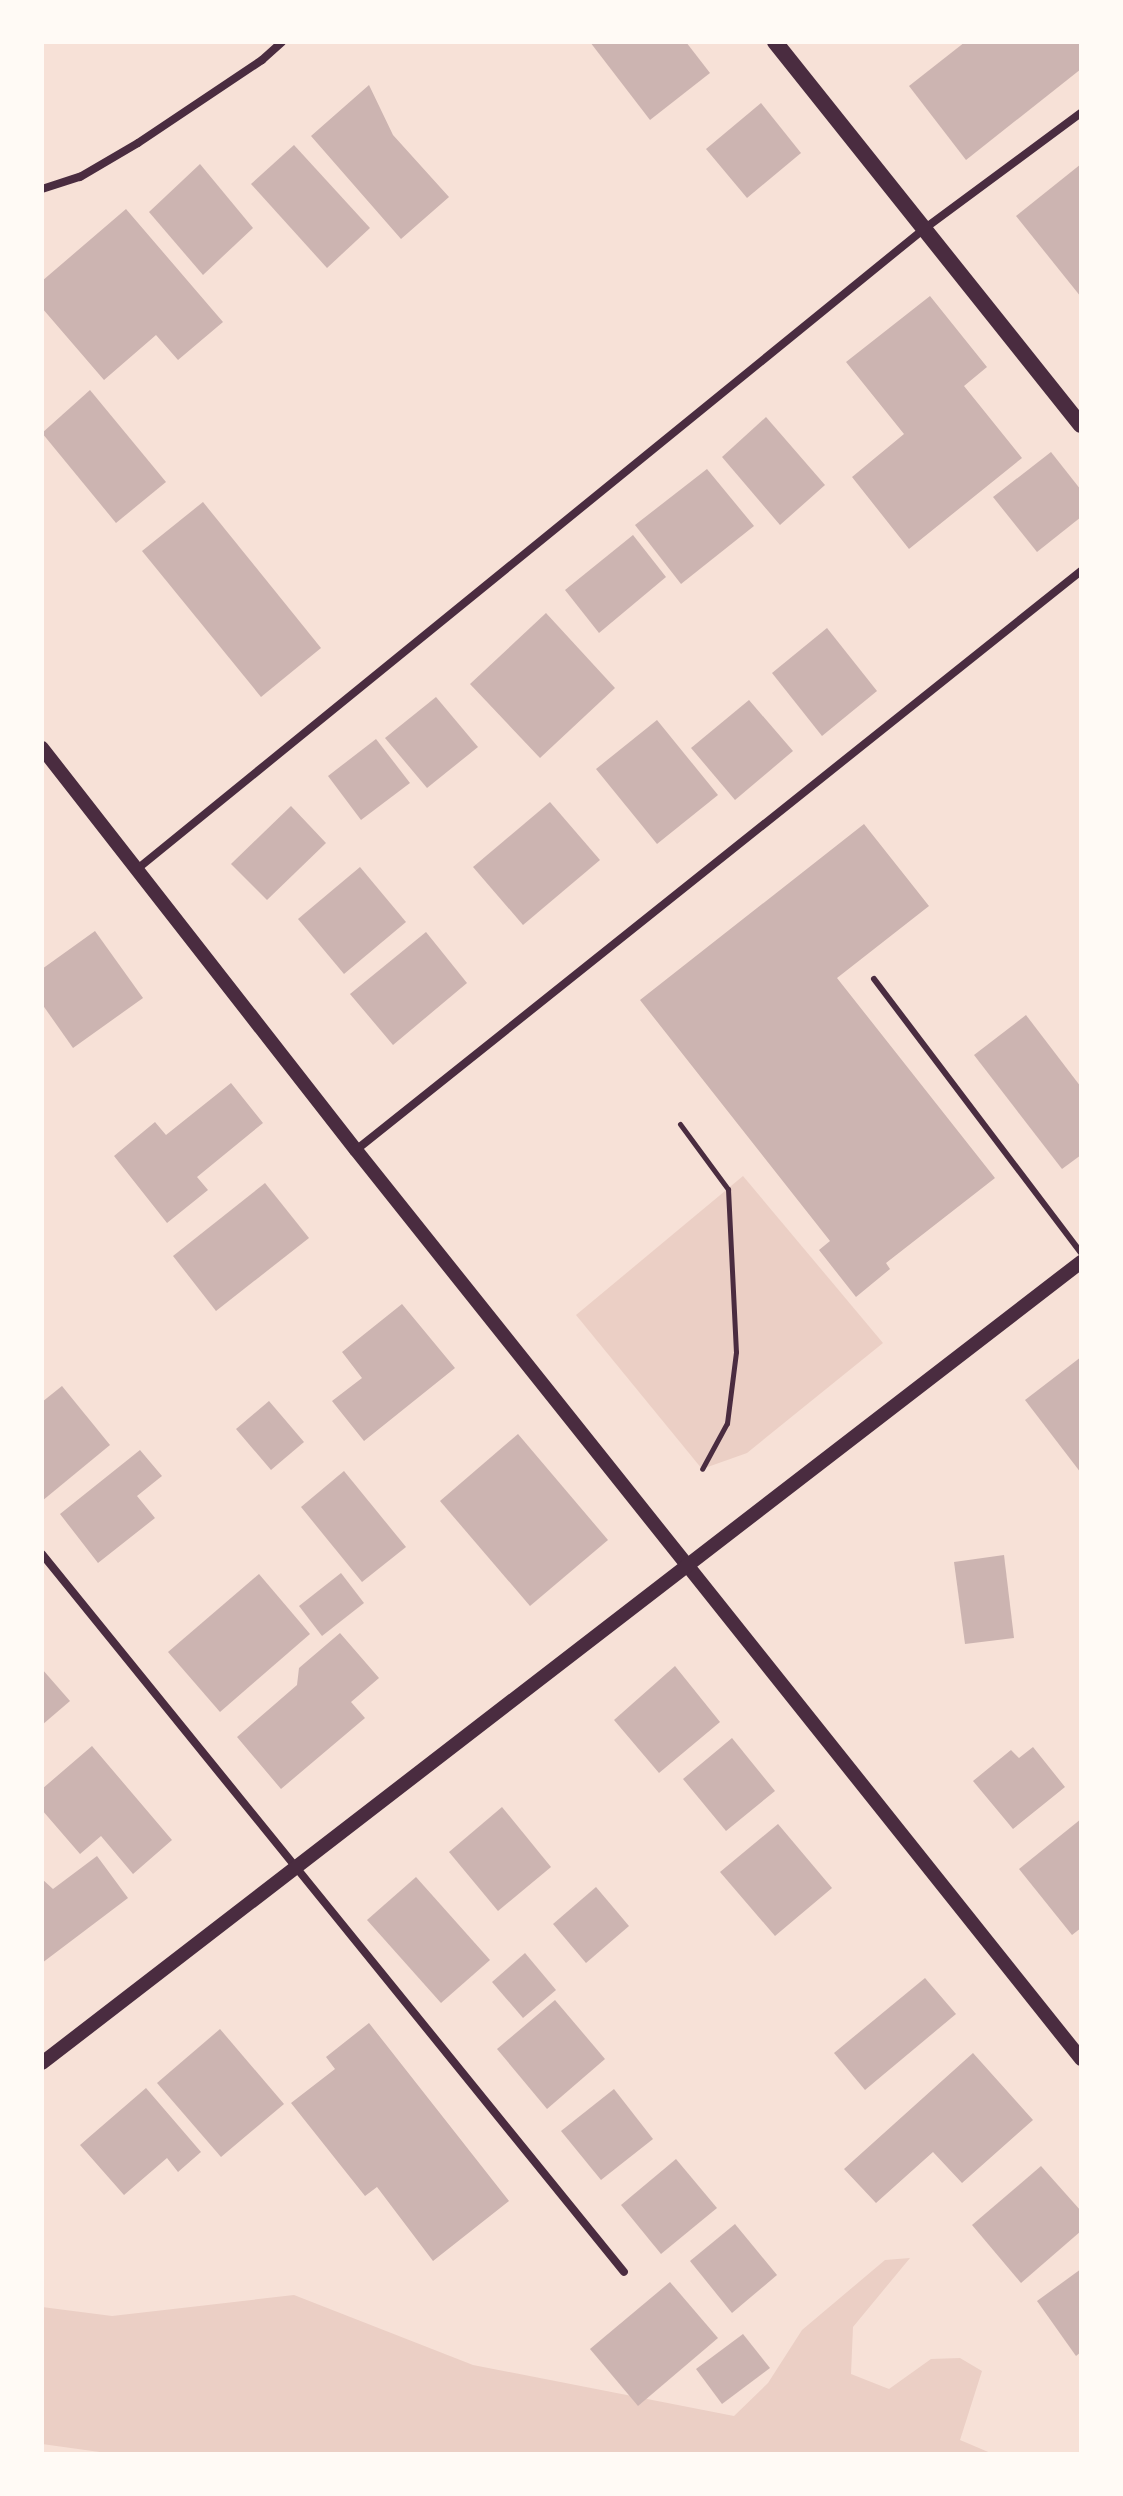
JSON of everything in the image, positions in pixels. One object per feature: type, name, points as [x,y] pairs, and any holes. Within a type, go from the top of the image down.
[{"type":"main road","points":[[775,42],[1081,425]]},
{"type":"street","points":[[42,189],[80,177],[138,143],[262,60],[282,42]]},
{"type":"street","points":[[136,870],[924,229],[1081,113]]},
{"type":"street","points":[[356,1150],[1081,571]]},
{"type":"street","points":[[42,748],[356,1150],[1081,2059]]},
{"type":"street","points":[[42,2063],[1081,1262]]},
{"type":"street","points":[[42,1554],[624,2272]]},
{"type":"lane","points":[[874,979],[1081,1253]]},
{"type":"path","points":[[680,1124],[728,1189],[736,1352],[727,1423],[702,1469]]},
{"type":"shaded area","points":[[743,1176],[883,1343],[747,1453],[702,1469],[576,1315]]},
{"type":"shaded area","points":[[910,2258],[853,2327],[851,2374],[889,2389],[931,2359],[960,2358],[982,2371],[960,2440],[993,2454],[114,2454],[42,2444],[42,2307],[112,2316],[294,2295],[473,2365],[734,2416],[768,2383],[802,2330],[885,2260]]},
{"type":"building","points":[[590,42],[686,42],[710,73],[650,120]]},
{"type":"building","points":[[965,42],[1081,42],[1081,69],[966,160],[909,86]]},
{"type":"building","points":[[369,85],[393,135],[449,197],[401,239],[311,136]]},
{"type":"building","points":[[761,103],[801,153],[747,198],[706,149]]},
{"type":"building","points":[[294,145],[370,228],[327,268],[251,184]]},
{"type":"building","points":[[200,164],[253,228],[203,275],[149,212]]},
{"type":"building","points":[[1081,164],[1081,297],[1016,216]]},
{"type":"building","points":[[126,209],[223,322],[178,360],[156,335],[104,380],[42,308],[42,281]]},
{"type":"building","points":[[930,296],[987,367],[964,386],[1022,458],[909,549],[852,477],[904,434],[846,362]]},
{"type":"building","points":[[90,390],[166,482],[116,523],[42,433]]},
{"type":"building","points":[[766,417],[825,485],[780,525],[722,457]]},
{"type":"building","points":[[1051,452],[1081,490],[1081,517],[1037,552],[993,497]]},
{"type":"building","points":[[707,469],[754,526],[681,584],[635,525]]},
{"type":"building","points":[[203,502],[321,648],[261,697],[142,551]]},
{"type":"building","points":[[633,535],[666,577],[599,633],[565,590]]},
{"type":"building","points":[[546,613],[615,688],[540,758],[470,684]]},
{"type":"building","points":[[827,628],[877,691],[822,736],[772,673]]},
{"type":"building","points":[[436,697],[478,747],[427,788],[385,738]]},
{"type":"building","points":[[749,700],[793,751],[735,800],[691,748]]},
{"type":"building","points":[[657,720],[718,795],[657,844],[596,769]]},
{"type":"building","points":[[376,739],[410,783],[361,820],[328,776]]},
{"type":"building","points":[[550,802],[600,860],[523,925],[473,867]]},
{"type":"building","points":[[291,806],[326,843],[267,900],[231,864]]},
{"type":"building","points":[[864,824],[929,906],[837,978],[995,1178],[886,1263],[890,1269],[856,1297],[819,1250],[830,1241],[640,1000]]},
{"type":"building","points":[[360,867],[406,922],[344,974],[298,919]]},
{"type":"building","points":[[95,931],[143,998],[73,1048],[42,1004],[42,969]]},
{"type":"building","points":[[426,932],[467,983],[393,1045],[350,994]]},
{"type":"building","points":[[1026,1015],[1081,1087],[1081,1155],[1062,1169],[974,1055]]},
{"type":"building","points":[[231,1083],[263,1123],[197,1177],[208,1190],[167,1223],[114,1156],[155,1122],[166,1135]]},
{"type":"building","points":[[265,1183],[309,1238],[216,1311],[173,1256]]},
{"type":"building","points":[[402,1304],[455,1368],[364,1441],[332,1401],[362,1378],[342,1352]]},
{"type":"building","points":[[1081,1357],[1081,1473],[1025,1400]]},
{"type":"building","points":[[62,1386],[110,1445],[42,1501],[42,1402]]},
{"type":"building","points":[[269,1401],[304,1442],[271,1470],[236,1429]]},
{"type":"building","points":[[518,1434],[608,1540],[530,1606],[440,1501]]},
{"type":"building","points":[[140,1450],[162,1476],[137,1496],[155,1518],[98,1563],[60,1514]]},
{"type":"building","points":[[344,1471],[406,1547],[362,1582],[301,1507]]},
{"type":"building","points":[[1004,1555],[1014,1638],[965,1644],[954,1562]]},
{"type":"building","points":[[341,1573],[364,1603],[322,1636],[299,1606]]},
{"type":"building","points":[[259,1574],[310,1634],[220,1712],[168,1652]]},
{"type":"building","points":[[340,1633],[379,1678],[351,1702],[365,1718],[281,1789],[237,1737],[297,1685],[299,1668]]},
{"type":"building","points":[[675,1666],[720,1722],[659,1773],[614,1720]]},
{"type":"building","points":[[42,1669],[70,1701],[42,1725]]},
{"type":"building","points":[[732,1738],[775,1791],[726,1831],[683,1779]]},
{"type":"building","points":[[92,1746],[172,1840],[133,1874],[101,1836],[80,1854],[42,1810],[42,1789]]},
{"type":"building","points":[[1033,1747],[1065,1787],[1013,1829],[973,1781],[1011,1750],[1019,1758]]},
{"type":"building","points":[[502,1807],[551,1867],[498,1911],[449,1852]]},
{"type":"building","points":[[1081,1819],[1081,1928],[1072,1935],[1019,1869]]},
{"type":"building","points":[[778,1824],[832,1888],[775,1936],[720,1872]]},
{"type":"building","points":[[97,1856],[128,1898],[42,1963],[42,1879],[53,1889]]},
{"type":"building","points":[[416,1877],[490,1960],[441,2003],[367,1920]]},
{"type":"building","points":[[596,1887],[629,1926],[586,1963],[553,1924]]},
{"type":"building","points":[[525,1953],[556,1990],[523,2018],[492,1982]]},
{"type":"building","points":[[925,1978],[956,2014],[865,2090],[834,2053]]},
{"type":"building","points":[[555,2000],[605,2059],[547,2109],[497,2049]]},
{"type":"building","points":[[369,2023],[509,2201],[433,2261],[377,2187],[365,2196],[291,2103],[335,2069],[326,2057]]},
{"type":"building","points":[[220,2029],[284,2104],[221,2157],[157,2083]]},
{"type":"building","points":[[973,2053],[1033,2120],[962,2183],[933,2152],[876,2203],[844,2169]]},
{"type":"building","points":[[146,2088],[201,2152],[178,2172],[167,2158],[124,2195],[80,2145]]},
{"type":"building","points":[[614,2089],[653,2139],[601,2180],[561,2131]]},
{"type":"building","points":[[676,2159],[717,2208],[661,2254],[621,2205]]},
{"type":"building","points":[[1041,2166],[1081,2211],[1081,2231],[1021,2283],[972,2225]]},
{"type":"building","points":[[735,2224],[777,2275],[732,2313],[690,2261]]},
{"type":"building","points":[[1081,2269],[1081,2352],[1076,2356],[1037,2301]]},
{"type":"building","points":[[670,2282],[718,2338],[638,2406],[590,2349]]},
{"type":"building","points":[[743,2334],[770,2368],[722,2404],[696,2369]]}]
